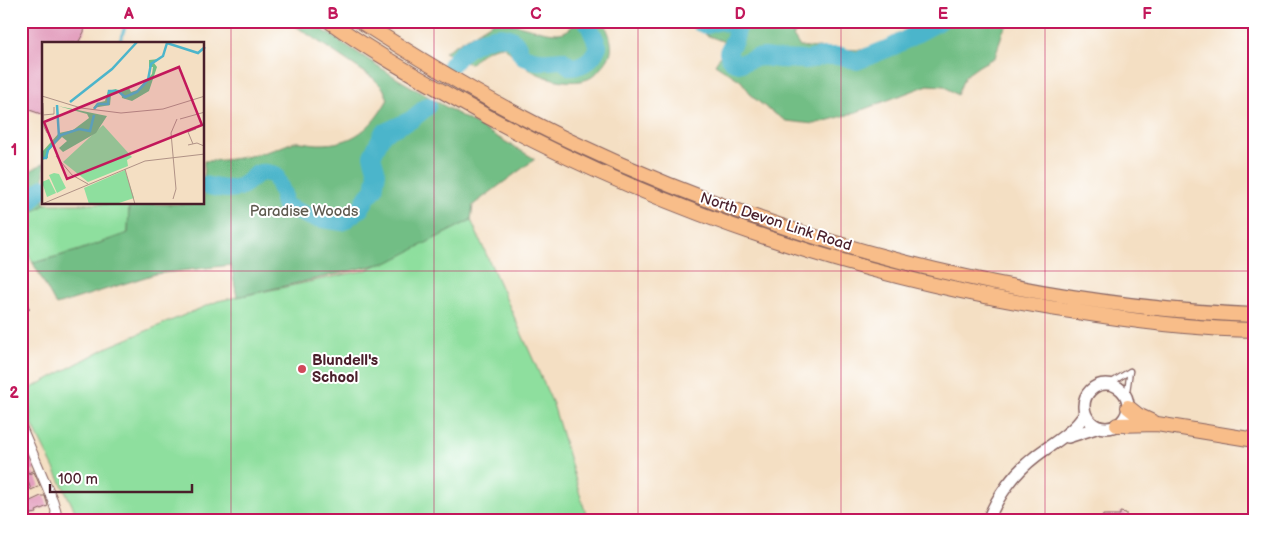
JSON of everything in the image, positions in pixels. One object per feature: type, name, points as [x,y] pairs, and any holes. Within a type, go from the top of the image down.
[{"type":"highway","name":"North Devon Link Road","points":[[329,21],[429,84],[566,157],[646,193],[735,227],[806,251],[868,269],[987,297],[1074,312],[1194,326],[1255,330]]},
{"type":"highway","name":"North Devon Link Road","points":[[360,21],[404,50],[481,95],[573,142],[697,195],[812,235],[934,269],[1010,285],[1151,308],[1255,315]]},
{"type":"highway","points":[[1194,326],[1255,337]]},
{"type":"highway","points":[[1127,402],[1138,415],[1157,424]]},
{"type":"highway","points":[[1116,425],[1157,424],[1255,440]]},
{"type":"street","points":[[1109,384],[1121,390],[1127,402],[1123,419],[1116,425],[1108,428],[1099,427],[1091,423],[1085,414],[1084,402],[1088,392],[1098,386],[1109,384]]},
{"type":"street","points":[[21,386],[21,396]]},
{"type":"street","points":[[988,521],[1004,491],[1020,470],[1076,426],[1085,414]]},
{"type":"street","points":[[21,426],[24,440],[53,501],[56,511],[54,520]]},
{"type":"street","points":[[1057,441],[1099,427]]},
{"type":"lane","points":[[1109,384],[1130,371],[1127,402]]},
{"type":"green space","name":"Paradise Woods","points":[[288,21],[309,21],[398,79],[535,159],[473,205],[471,220],[389,262],[237,297],[231,265],[155,274],[56,305],[33,263],[77,251],[128,233],[129,205],[205,205],[205,161],[253,155],[295,142],[330,144],[351,138],[368,126],[388,99],[383,88],[373,78]]},
{"type":"green space","points":[[495,21],[558,33],[568,30],[576,21],[610,21],[606,27],[611,45],[610,54],[605,64],[592,77],[572,82],[556,80],[536,73],[503,46],[486,51],[471,64],[444,52]]},
{"type":"green space","points":[[711,21],[763,21],[772,24],[777,21],[804,21],[793,36],[800,47],[861,50],[881,44],[921,21],[1010,21],[1003,31],[995,57],[965,76],[957,95],[944,86],[928,85],[851,114],[814,124],[786,121],[754,98],[741,81],[715,64],[724,50],[725,42],[703,32]]},
{"type":"green space","points":[[42,164],[42,205],[44,205],[21,220],[21,176]]},
{"type":"green space","points":[[44,205],[129,205],[128,233],[77,251],[33,263],[21,240],[21,220]]},
{"type":"green space","name":"Blundell's School","points":[[471,220],[553,404],[588,521],[80,521],[32,424],[26,391],[108,347],[218,301],[366,270]]},
{"type":"building","points":[[21,21],[86,21],[84,32],[79,42],[42,42],[42,114],[21,107]]},
{"type":"building","points":[[21,296],[30,309],[21,314]]},
{"type":"building","points":[[28,451],[36,469],[28,473],[21,454]]},
{"type":"building","points":[[34,472],[40,486],[31,490],[26,475]]},
{"type":"building","points":[[45,496],[48,506],[36,511],[37,513],[26,515],[22,505]]},
{"type":"building","points":[[1120,512],[1126,513],[1126,521],[1102,521],[1103,515],[1120,515]]},
{"type":"waterway","points":[[120,42],[127,21]]},
{"type":"waterway","points":[[451,65],[472,46],[486,39],[501,36],[514,41],[522,55],[531,60],[562,60],[571,67],[580,65],[591,58],[598,46],[587,21]]},
{"type":"waterway","points":[[699,21],[706,25],[720,21]]},
{"type":"waterway","points":[[720,21],[732,25],[737,30],[728,52],[731,60],[739,64],[754,58],[764,57],[807,60],[824,56],[841,56],[857,61],[894,46],[940,21]]},
{"type":"waterway","points":[[205,185],[232,189],[242,186],[257,174],[267,173],[275,175],[283,194],[283,201],[287,207],[311,217],[342,222],[360,209],[374,190],[377,173],[372,156],[383,133],[411,120],[428,106]]},
{"type":"waterway","points":[[21,207],[29,203],[42,189]]},
{"type":"place","name":"Blundell's School","points":[[302,369]]}]
